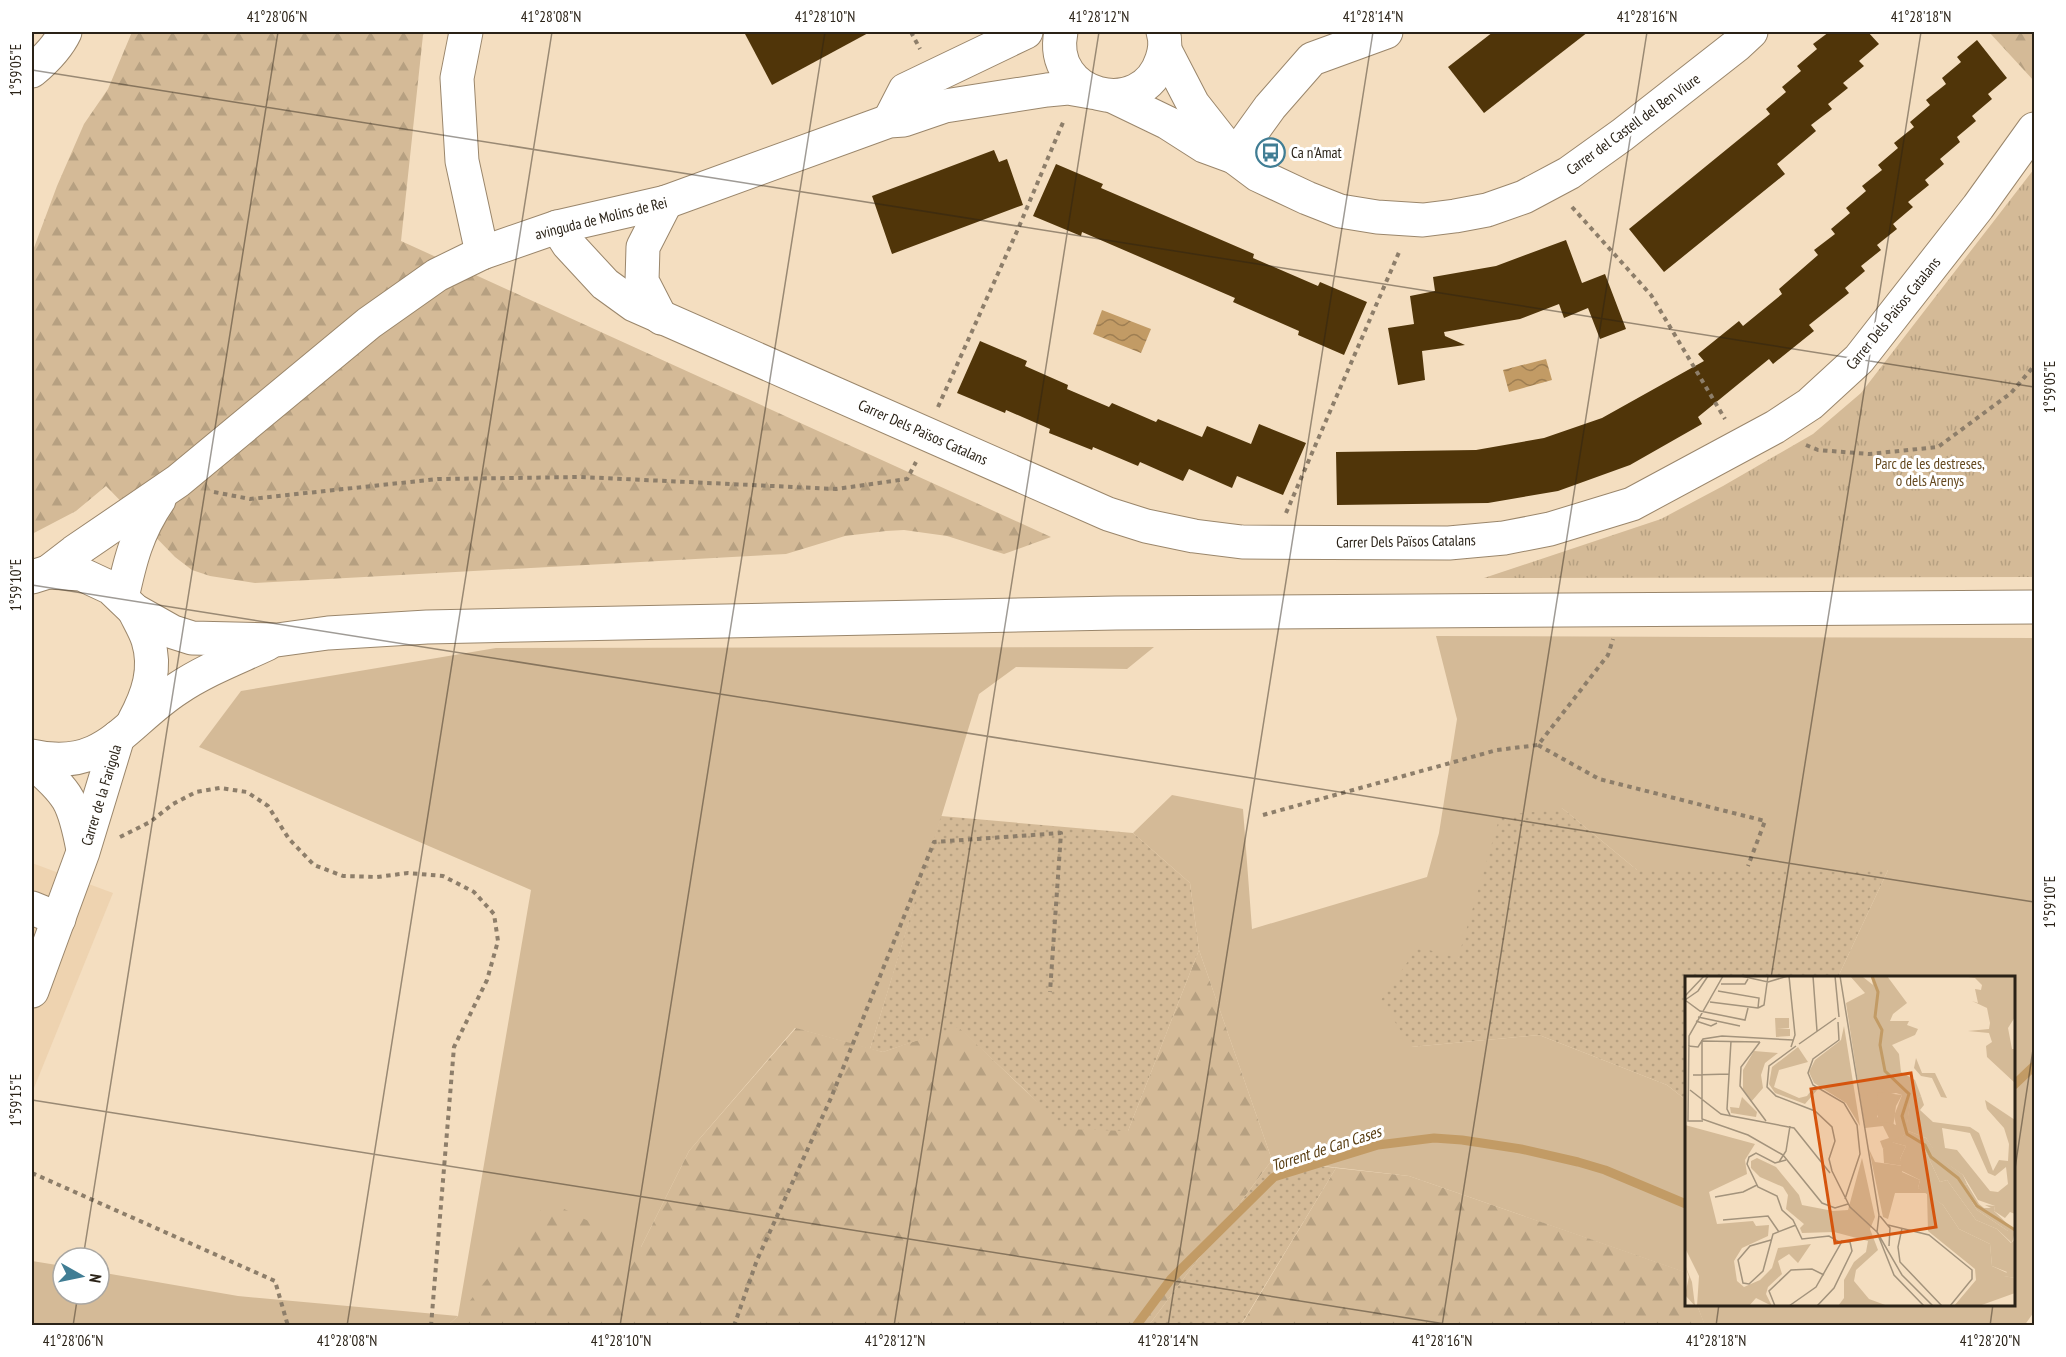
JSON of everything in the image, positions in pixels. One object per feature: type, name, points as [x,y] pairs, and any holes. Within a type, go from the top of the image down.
[{"type":"street","points":[[32,71],[44,60],[65,32]]},
{"type":"street","points":[[466,32],[457,78],[462,161],[482,253]]},
{"type":"street","points":[[889,120],[905,90],[1026,32]]},
{"type":"street","points":[[1061,32],[1059,40],[1061,56],[1067,71],[1077,84],[1101,94],[1131,93],[1147,84],[1159,68],[1165,37]]},
{"type":"street","points":[[1234,157],[1270,107],[1312,59],[1386,32]]},
{"type":"street","name":"Carrer del Castell del Ben Viure","points":[[1165,37],[1193,104],[1234,157],[1258,175],[1340,211],[1377,217],[1423,220],[1487,210],[1524,197],[1569,172],[1622,135],[1751,32]]},
{"type":"street","name":"avinguda de Molins de Rei","points":[[40,574],[165,491],[369,323],[437,275],[482,253],[557,226],[666,202],[889,120],[904,120],[945,106],[1047,90],[1068,88],[1101,94]]},
{"type":"street","name":"Carrer del Castell del Ben Viure","points":[[1101,94],[1159,119],[1204,146],[1234,157]]},
{"type":"street","name":"Carrer Dels Països Catalans","points":[[557,226],[568,244],[605,284],[634,305],[1108,514],[1146,526],[1194,536],[1242,542],[1449,543],[1504,538],[1550,529],[1632,504],[1740,447],[1810,404],[1859,359],[1978,207],[2034,129]]},
{"type":"street","points":[[661,318],[642,281],[643,247],[666,202]]},
{"type":"street","name":"avinguda de Molins de Rei","points":[[128,604],[136,539],[146,518],[165,491]]},
{"type":"street","points":[[40,574],[81,574],[111,588],[128,604],[172,632],[192,638],[277,640],[328,633],[439,626],[1116,613],[2034,607]]},
{"type":"street","points":[[124,732],[145,701],[152,672],[148,639],[128,604]]},
{"type":"street","points":[[32,756],[51,760],[81,758],[108,746],[176,689],[207,671],[277,640]]},
{"type":"street","name":"Carrer de la Farigola","points":[[32,991],[45,914],[83,852],[124,732]]},
{"type":"street","name":"Carrer de la Farigola","points":[[32,762],[67,796],[76,816],[83,852]]},
{"type":"path","points":[[911,32],[921,50]]},
{"type":"path","points":[[936,411],[1018,229],[1064,119]]},
{"type":"path","points":[[1571,207],[1651,295],[1729,426]]},
{"type":"path","points":[[1286,512],[1400,250]]},
{"type":"path","points":[[1799,442],[1818,450],[1869,454],[1938,447],[2011,393],[2034,366]]},
{"type":"path","points":[[206,490],[250,500],[438,479],[580,477],[836,489],[907,479],[918,459]]},
{"type":"path","points":[[1538,745],[1608,655],[1621,609]]},
{"type":"path","points":[[1263,814],[1497,750],[1538,745],[1599,779],[1766,821],[1748,866]]},
{"type":"path","points":[[83,852],[131,833],[173,804],[196,792],[220,788],[247,792],[268,806],[289,839],[314,865],[344,876],[377,877],[408,873],[443,876],[474,892],[494,914],[498,941],[487,980],[454,1047],[431,1326]]},
{"type":"path","points":[[734,1326],[757,1260],[831,1098],[934,842],[1060,833],[1050,992]]},
{"type":"path","points":[[32,1173],[275,1281],[288,1326]]},
{"type":"shaded area","points":[[32,863],[113,893],[32,1093]]},
{"type":"green space","points":[[132,32],[425,32],[401,241],[1051,537],[1004,554],[947,536],[904,530],[886,531],[845,536],[786,554],[255,583],[210,576],[192,570],[175,557],[106,486],[76,511],[32,534],[32,253],[57,186],[84,124],[108,89]]},
{"type":"green space","points":[[1989,32],[2034,32],[2034,81]]},
{"type":"green space","name":"Parc de les destreses, o dels Arenys","points":[[2034,169],[2034,577],[1484,578],[1661,519],[1813,434],[1861,393]]},
{"type":"green space","points":[[1436,636],[2034,638],[2034,1312],[2024,1326],[1705,1326],[1697,1306],[2015,1306],[2015,976],[1838,976],[1888,870],[1637,870],[1562,808],[1458,958],[1411,1047],[1539,1035],[1667,1085],[1685,1099],[1685,1274],[1684,1272],[1409,1176],[1272,1160],[1199,950],[1190,883],[1133,833],[1172,795],[1243,809],[1252,929],[1427,877],[1439,833],[1457,719]]},
{"type":"green space","points":[[1154,647],[1127,669],[1016,667],[979,694],[870,1049],[795,1028],[689,1151],[641,1247],[458,1316],[531,890],[199,747],[241,691],[496,648]]},
{"type":"green space","points":[[1562,808],[1637,870],[1888,870],[1838,976],[1685,976],[1685,1099],[1667,1085],[1539,1035],[1411,1047],[1381,1000],[1418,947],[1458,958],[1500,816]]},
{"type":"green space","points":[[941,816],[1133,833],[1190,883],[1199,950],[1128,1131],[1062,1129],[1025,1090],[958,1027],[883,1052],[870,1049]]},
{"type":"green space","points":[[1199,950],[1272,1160],[1149,1325],[447,1326],[458,1316],[548,1201],[641,1247],[689,1151],[796,1028],[883,1052],[958,1026],[1037,1102],[1128,1131]]},
{"type":"green space","points":[[1272,1160],[1336,1168],[1241,1325],[1149,1325]]},
{"type":"green space","points":[[1336,1168],[1409,1176],[1685,1272],[1685,1306],[1697,1306],[1705,1325],[1241,1326]]},
{"type":"green space","points":[[32,1261],[51,1264],[51,1306],[111,1306],[111,1274],[238,1296],[458,1316],[447,1326],[32,1325]]},
{"type":"water","points":[[1102,310],[1151,329],[1141,353],[1093,334]]},
{"type":"water","points":[[1546,359],[1552,380],[1509,392],[1503,370]]},
{"type":"building","points":[[744,32],[870,32],[772,85]]},
{"type":"building","points":[[1493,32],[1588,32],[1484,113],[1448,67]]},
{"type":"building","points":[[1829,32],[1868,32],[1879,44],[1859,61],[1864,66],[1843,83],[1848,88],[1828,104],[1832,109],[1811,125],[1816,131],[1777,164],[1785,174],[1664,272],[1629,229],[1770,114],[1766,109],[1786,92],[1782,87],[1801,71],[1797,66],[1817,49],[1813,44]]},
{"type":"building","points":[[1977,40],[2007,78],[1988,94],[1992,99],[1972,116],[1976,121],[1957,137],[1960,142],[1940,159],[1944,164],[1925,180],[1929,185],[1908,202],[1913,207],[1893,224],[1897,229],[1877,245],[1881,250],[1861,266],[1865,271],[1845,288],[1849,293],[1809,325],[1814,331],[1773,364],[1769,359],[1698,417],[1702,424],[1630,465],[1558,491],[1488,503],[1337,505],[1336,452],[1476,450],[1544,438],[1602,418],[1704,361],[1698,354],[1739,321],[1743,326],[1782,294],[1779,289],[1818,255],[1814,250],[1835,234],[1831,229],[1850,213],[1846,208],[1866,191],[1862,186],[1882,170],[1878,165],[1898,148],[1894,143],[1914,127],[1910,122],[1930,105],[1926,100],[1946,84],[1942,78],[1961,62],[1957,57]]},
{"type":"building","points":[[994,150],[999,162],[1007,159],[1023,205],[892,254],[872,196]]},
{"type":"building","points":[[1056,164],[1103,184],[1101,188],[1254,254],[1253,258],[1318,286],[1320,282],[1367,302],[1344,355],[1298,335],[1299,331],[1233,302],[1235,298],[1082,232],[1081,236],[1033,216]]},
{"type":"building","points":[[1566,240],[1582,283],[1605,274],[1626,329],[1600,339],[1588,308],[1564,318],[1559,304],[1520,319],[1444,332],[1445,336],[1465,345],[1422,351],[1425,380],[1398,385],[1388,328],[1414,324],[1410,296],[1435,291],[1433,277],[1496,266]]},
{"type":"building","points":[[980,341],[1027,361],[1025,366],[1068,385],[1067,389],[1109,407],[1112,403],[1156,422],[1158,419],[1202,437],[1207,426],[1251,444],[1259,424],[1306,443],[1283,495],[1237,476],[1232,488],[1189,469],[1183,481],[1140,462],[1138,466],[1093,447],[1092,450],[1049,433],[1050,429],[1006,410],[1005,413],[957,393]]},
{"type":"waterway","name":"Torrent de Can Cases","points":[[2015,1084],[2034,1066]]},
{"type":"waterway","name":"Torrent de Can Cases","points":[[1136,1326],[1171,1279],[1274,1177],[1378,1145],[1434,1138],[1521,1149],[1605,1170],[1685,1204]]},
{"type":"place","name":"Ca n'Amat","points":[[1270,152]]}]
